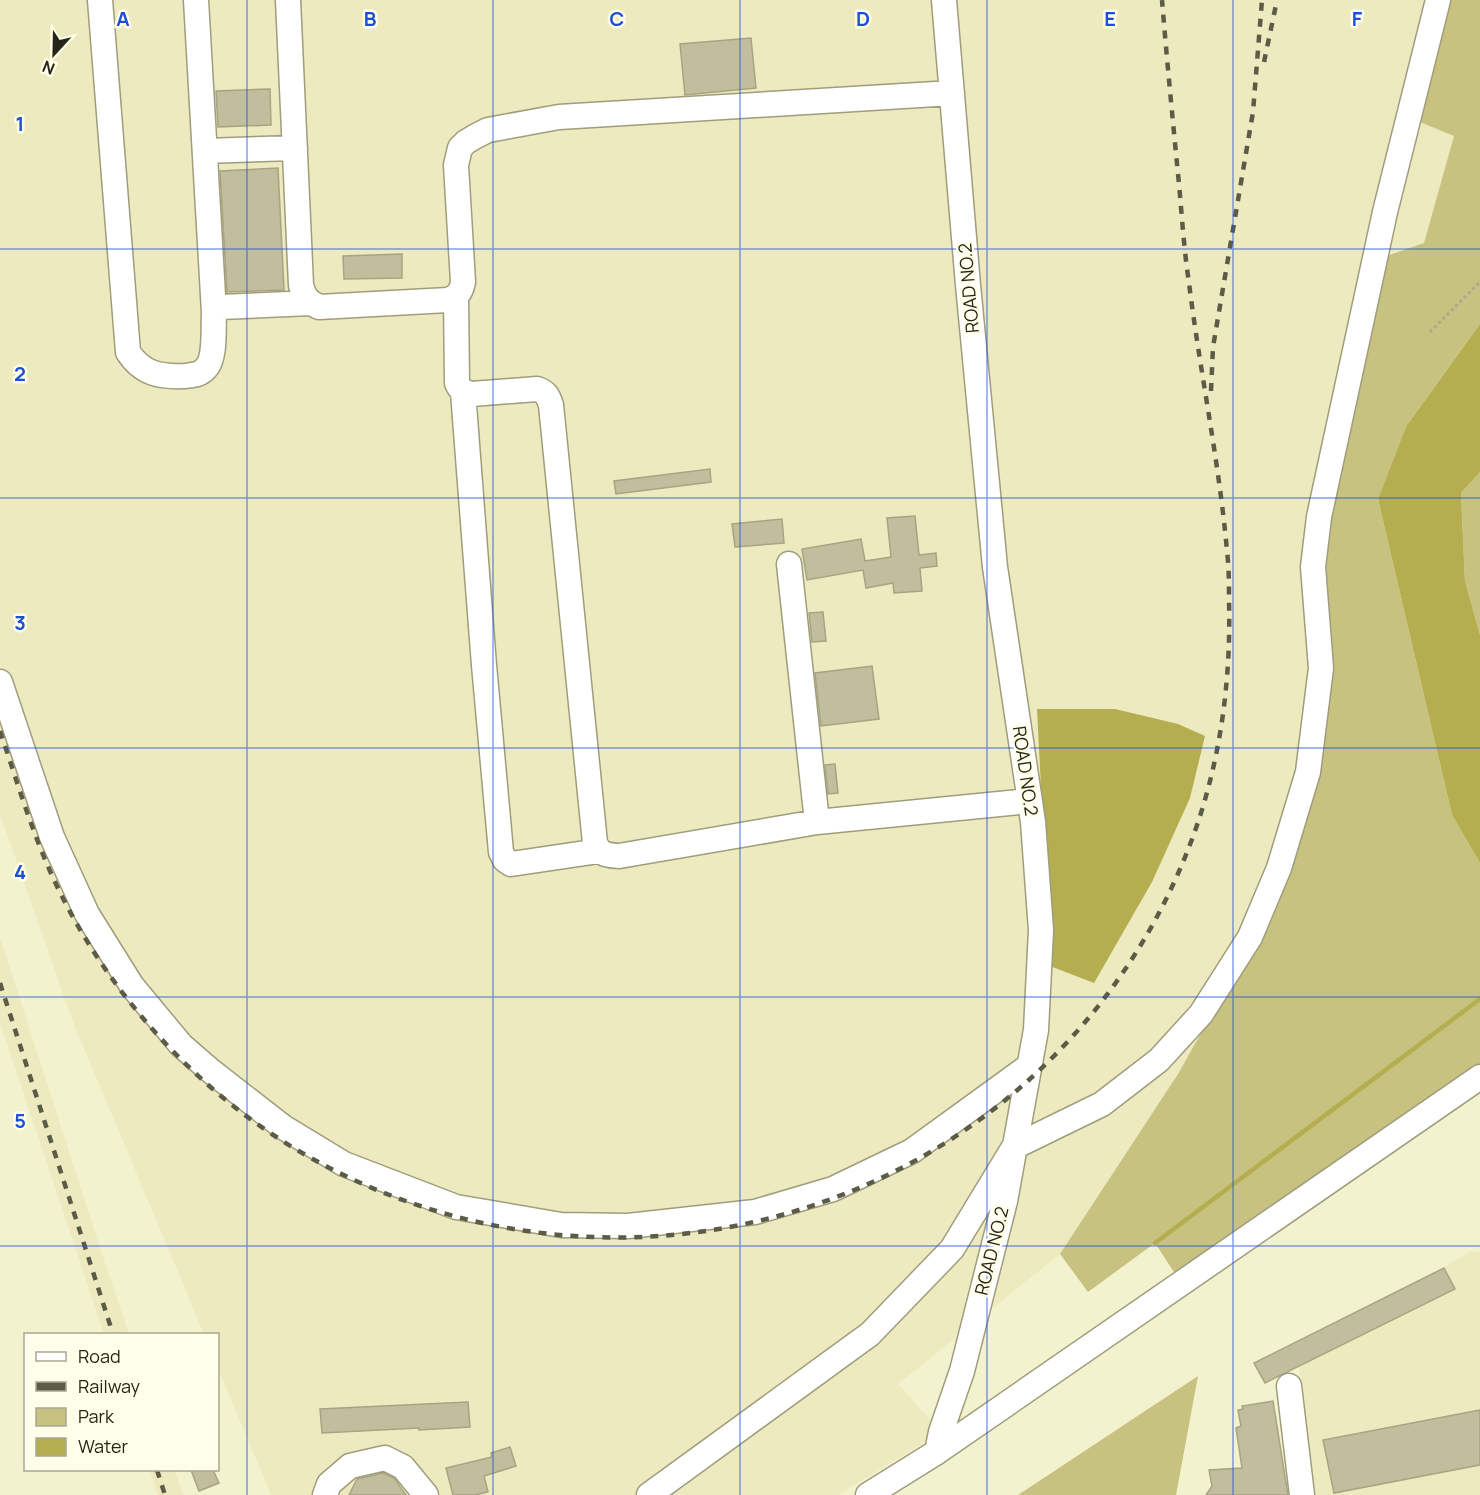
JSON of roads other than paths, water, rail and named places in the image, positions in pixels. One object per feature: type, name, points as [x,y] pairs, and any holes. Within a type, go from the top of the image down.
[{"type":"street","points":[[100,0],[128,352],[134,362],[159,376],[196,375],[208,367],[212,357],[214,313],[196,0]]},
{"type":"street","points":[[288,0],[301,285],[304,296],[319,307],[448,300],[456,297],[464,282],[456,165],[458,153],[466,142],[488,130],[559,117],[952,93]]},
{"type":"street","name":"ROAD NO.2","points":[[937,1452],[941,1432],[962,1371],[1005,1201],[1036,1030],[1041,930],[1033,822],[995,567],[944,0]]},
{"type":"street","points":[[648,1495],[870,1334],[952,1249],[1014,1147],[1102,1104],[1159,1060],[1201,1014],[1250,937],[1279,868],[1308,772],[1321,668],[1313,567],[1319,517],[1385,212],[1438,0]]},
{"type":"street","points":[[205,151],[295,148]]},
{"type":"street","points":[[456,297],[459,380],[501,852],[505,860],[512,864],[599,851],[619,856],[817,822],[1029,801]]},
{"type":"street","points":[[214,313],[221,307],[311,303]]},
{"type":"street","points":[[459,380],[472,394],[537,389],[548,397],[595,843],[599,851]]},
{"type":"street","points":[[789,564],[817,822]]},
{"type":"street","points":[[0,682],[52,837],[87,914],[132,986],[181,1045],[283,1127],[344,1164],[456,1207],[561,1225],[628,1226],[755,1212],[833,1189],[912,1151],[1029,1066]]},
{"type":"street","points":[[868,1495],[937,1452],[1480,1077]]},
{"type":"street","points":[[1289,1386],[1302,1495]]},
{"type":"street","points":[[326,1495],[328,1484],[350,1466],[385,1458],[403,1467],[426,1495]]},
{"type":"water","points":[[1480,324],[1480,472],[1461,493],[1465,581],[1480,635],[1480,863],[1452,815],[1378,499],[1407,425]]},
{"type":"water","points":[[1037,709],[1115,709],[1178,724],[1205,736],[1190,798],[1152,882],[1094,983],[1050,966]]},
{"type":"waterway","points":[[1155,1243],[1480,999]]},
{"type":"railway","points":[[0,731],[32,826],[55,882],[82,933],[132,1005],[192,1070],[212,1089],[256,1123],[327,1167],[377,1190],[501,1227],[626,1237],[748,1223],[864,1186],[970,1127],[1063,1047],[1139,948],[1195,831],[1218,746],[1228,659],[1228,564],[1224,517],[1186,258],[1162,0]]},
{"type":"railway","points":[[1211,391],[1213,347],[1253,112],[1262,0]]},
{"type":"railway","points":[[1264,62],[1277,0]]},
{"type":"railway","points":[[0,983],[113,1333]]},
{"type":"railway","points":[[157,1471],[165,1495]]}]
